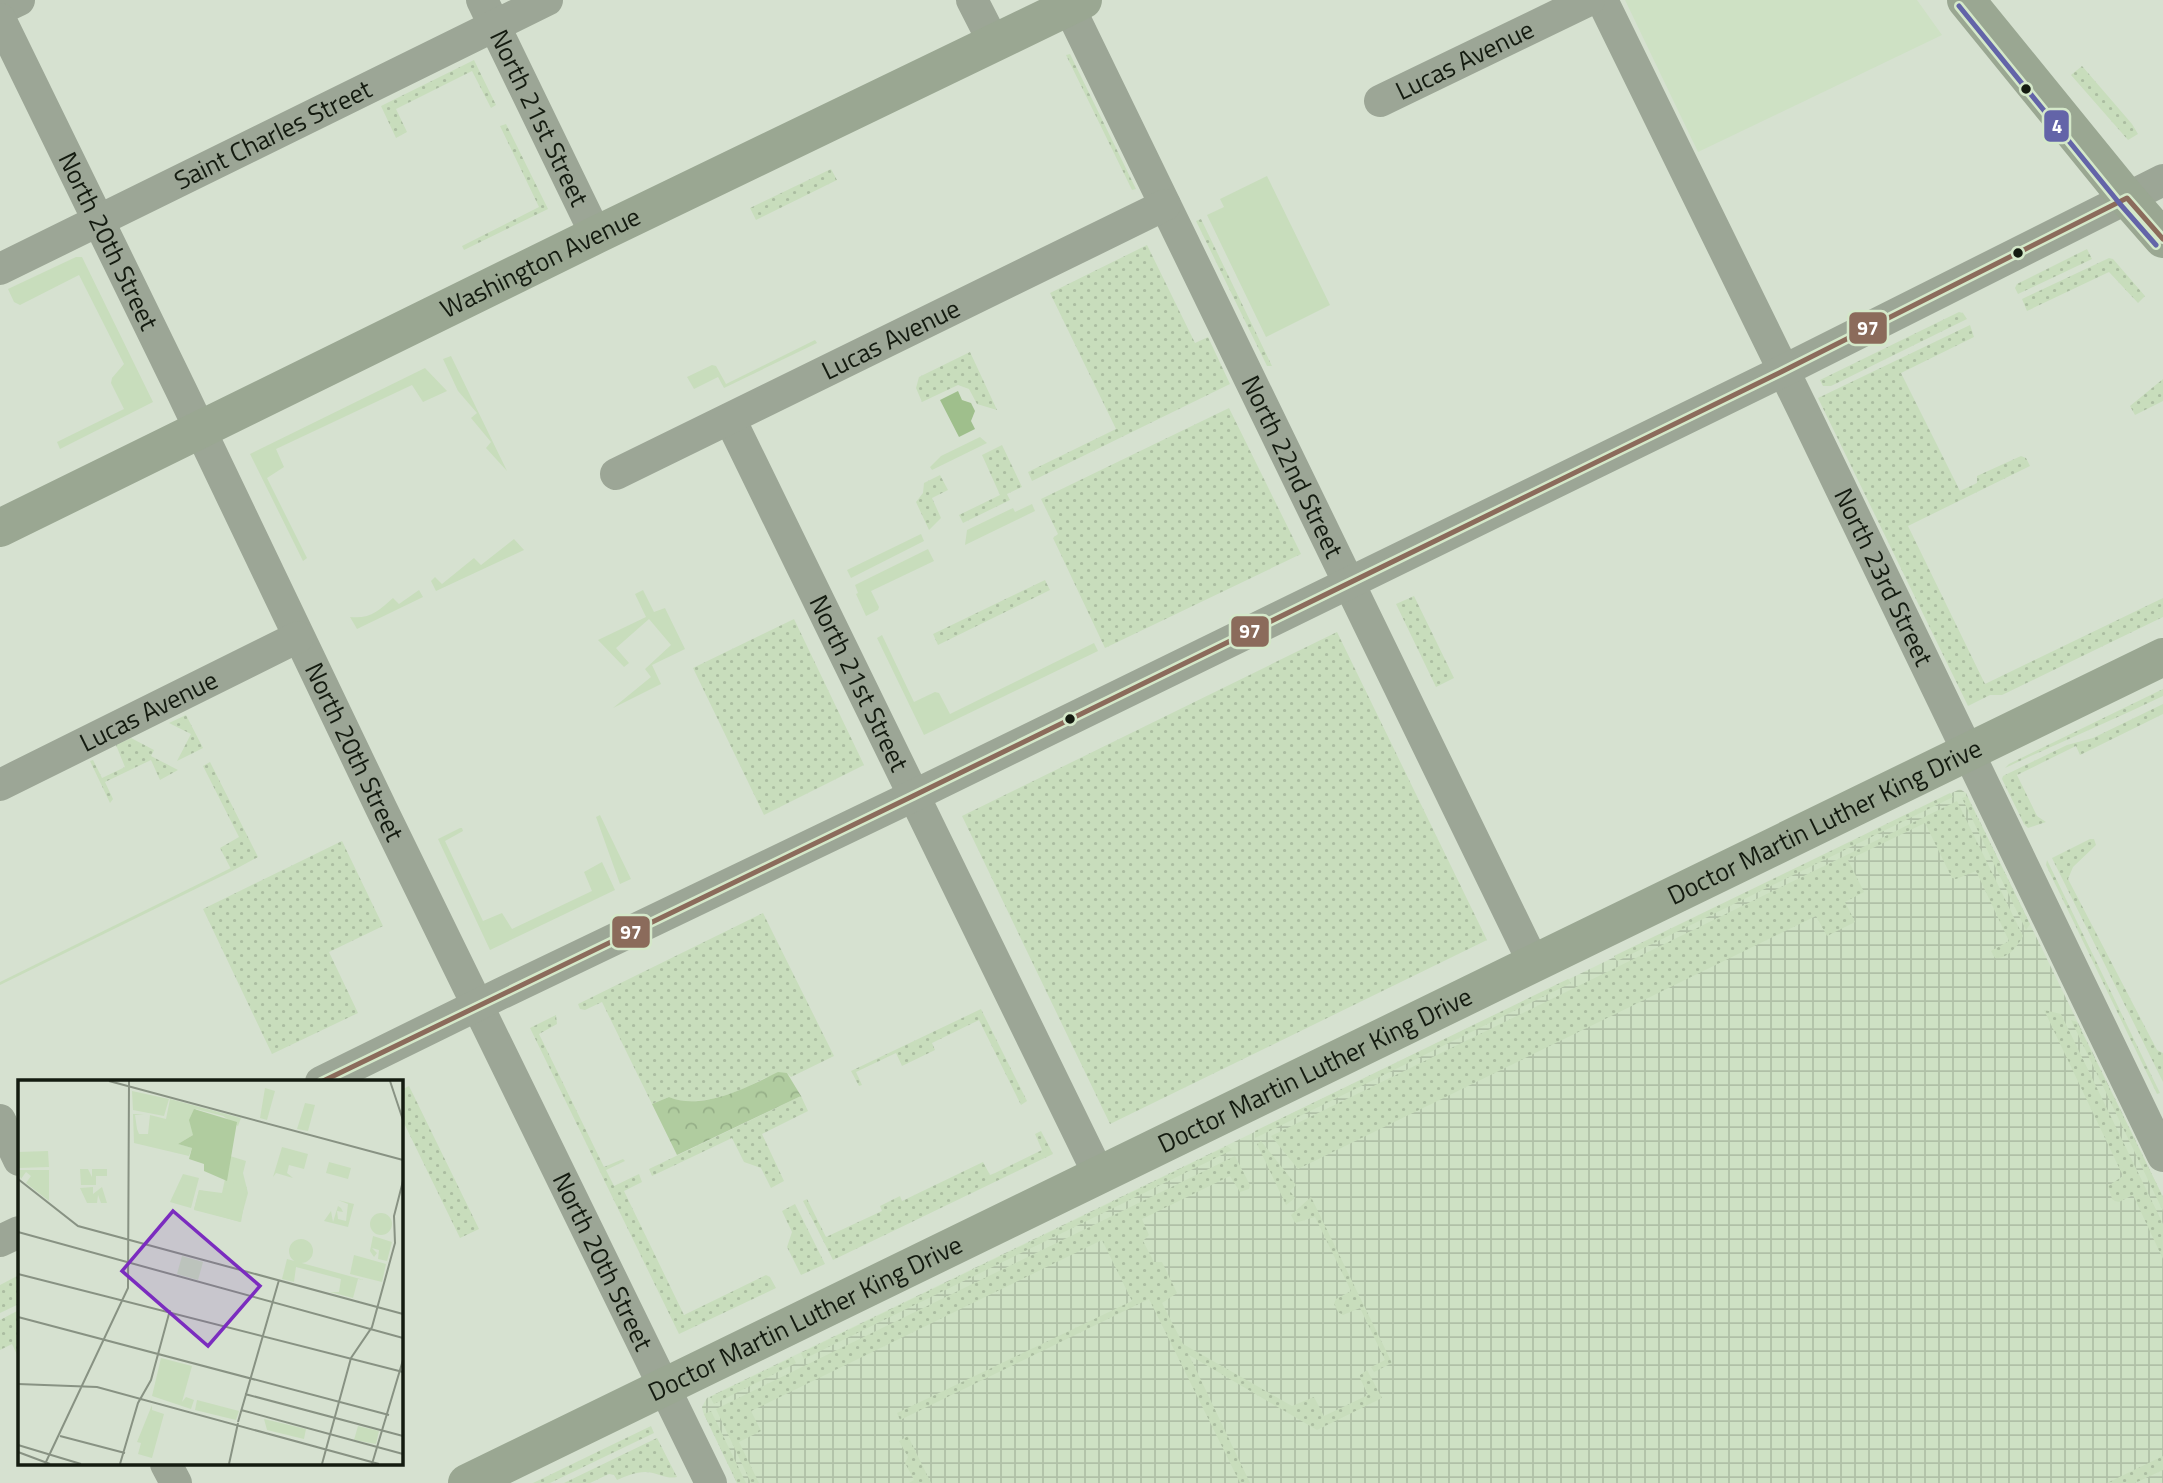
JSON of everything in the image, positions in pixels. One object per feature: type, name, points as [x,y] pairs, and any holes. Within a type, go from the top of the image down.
[{"type":"main road","points":[[1966,0],[2163,239]]},
{"type":"main road","name":"Washington Avenue","points":[[0,528],[596,235],[1076,4]]},
{"type":"main road","name":"Doctor Martin Luther King Drive","points":[[467,1483],[2163,657]]},
{"type":"street","points":[[0,9],[19,0]]},
{"type":"street","name":"Saint Charles Street","points":[[0,269],[99,220],[489,13],[547,0]]},
{"type":"street","points":[[972,0],[994,43]]},
{"type":"street","name":"Lucas Avenue","points":[[1380,101],[1589,0]]},
{"type":"street","name":"North 23rd Street","points":[[1602,0],[2162,1150]]},
{"type":"street","name":"North 22nd Street","points":[[1076,4],[1165,205],[1534,964]]},
{"type":"street","name":"North 21st Street","points":[[489,13],[596,235]]},
{"type":"street","name":"North 20th Street","points":[[0,19],[711,1483]]},
{"type":"street","points":[[325,1080],[1783,371],[2163,180]]},
{"type":"street","name":"Lucas Avenue","points":[[616,474],[1165,205]]},
{"type":"street","name":"North 21st Street","points":[[730,419],[1099,1175]]},
{"type":"street","name":"Lucas Avenue","points":[[0,785],[298,637]]},
{"type":"street","points":[[0,1120],[18,1158]]},
{"type":"street","points":[[0,1241],[18,1232]]},
{"type":"street","points":[[167,1466],[176,1483]]},
{"type":"shaded area","points":[[1625,0],[1917,0],[1942,35],[1698,152]]},
{"type":"shaded area","points":[[1070,54],[1136,189],[1132,190],[1066,55]]},
{"type":"shaded area","points":[[474,60],[496,105],[491,108],[472,71],[396,109],[407,132],[396,138],[381,106]]},
{"type":"shaded area","points":[[2082,66],[2138,134],[2128,140],[2071,75]]},
{"type":"shaded area","points":[[506,124],[548,209],[464,250],[462,246],[539,207],[500,126]]},
{"type":"shaded area","points":[[831,169],[837,180],[756,220],[750,208]]},
{"type":"shaded area","points":[[1267,176],[1330,305],[1266,337],[1207,215],[1224,207],[1220,199]]},
{"type":"shaded area","points":[[1201,219],[1272,366],[1267,366],[1196,221]]},
{"type":"shaded area","points":[[1147,245],[1195,343],[1208,337],[1230,384],[1032,481],[1028,472],[1116,429],[1050,293]]},
{"type":"shaded area","points":[[2087,249],[2092,259],[2018,294],[2015,288],[2017,284]]},
{"type":"shaded area","points":[[76,257],[82,257],[153,402],[60,449],[57,442],[124,409],[111,383],[124,364],[79,275],[20,305],[14,302],[8,289]]},
{"type":"shaded area","points":[[2109,258],[2113,259],[2145,296],[2138,303],[2109,272],[2027,311],[2022,299]]},
{"type":"shaded area","points":[[1959,312],[1967,319],[1831,386],[1823,386],[1820,380]]},
{"type":"shaded area","points":[[1970,325],[1974,337],[1901,373],[1960,491],[1977,483],[1977,476],[2021,456],[2026,458],[2030,466],[1908,526],[1985,684],[2163,598],[2163,617],[2002,695],[1990,695],[1968,706],[1818,398]]},
{"type":"shaded area","points":[[815,340],[817,343],[724,388],[718,377],[694,389],[687,377],[712,365],[716,366],[726,384]]},
{"type":"shaded area","points":[[970,352],[997,410],[977,404],[969,389],[958,385],[922,402],[916,388],[919,377]]},
{"type":"shaded area","points":[[451,356],[507,471],[486,448],[491,442],[471,418],[477,413],[458,391],[443,359]]},
{"type":"shaded area","points":[[425,368],[447,391],[423,402],[412,385],[276,449],[284,467],[267,478],[307,558],[303,561],[250,454]]},
{"type":"shaded area","points":[[2163,379],[2163,401],[2135,415],[2130,406]]},
{"type":"shaded area","points":[[958,391],[962,400],[971,403],[975,411],[971,421],[975,429],[959,437],[940,400]]},
{"type":"shaded area","points":[[1229,408],[1301,554],[1105,648],[1053,538],[1058,534],[1041,499]]},
{"type":"shaded area","points":[[980,437],[987,443],[932,470],[930,467],[941,456]]},
{"type":"shaded area","points":[[1002,445],[1022,487],[1007,494],[1010,500],[963,523],[959,515],[1000,495],[982,455]]},
{"type":"shaded area","points":[[940,475],[948,490],[932,498],[941,518],[929,530],[916,502],[923,493],[924,483]]},
{"type":"shaded area","points":[[1032,504],[1035,511],[965,545],[967,530],[1013,508],[1015,512]]},
{"type":"shaded area","points":[[921,534],[924,541],[851,578],[847,570]]},
{"type":"shaded area","points":[[514,539],[524,550],[436,591],[431,581],[435,577],[442,584],[474,558],[481,565]]},
{"type":"shaded area","points":[[928,549],[934,561],[871,591],[879,607],[866,616],[855,585]]},
{"type":"shaded area","points":[[1045,580],[1050,590],[938,645],[933,634]]},
{"type":"shaded area","points":[[419,590],[423,597],[357,629],[350,617],[369,615],[393,598],[399,604]]},
{"type":"shaded area","points":[[643,590],[654,612],[665,608],[685,649],[652,665],[661,684],[613,708],[651,677],[645,669],[671,645],[649,619],[616,648],[629,663],[624,667],[598,640],[646,617],[635,594]]},
{"type":"shaded area","points":[[1414,596],[1454,678],[1436,687],[1396,604]]},
{"type":"shaded area","points":[[794,619],[864,765],[764,815],[693,668]]},
{"type":"shaded area","points":[[1337,632],[1487,940],[1110,1124],[962,816]]},
{"type":"shaded area","points":[[882,635],[914,702],[935,692],[939,693],[950,714],[1094,643],[1098,651],[924,735],[877,638]]},
{"type":"shaded area","points":[[2163,689],[2163,696],[2005,768],[2009,764]]},
{"type":"shaded area","points":[[2163,704],[2163,714],[2080,755],[2076,746],[2017,775],[2037,816],[2046,822],[2028,828],[2024,824],[2002,779],[2003,776],[2067,745],[2093,738]]},
{"type":"shaded area","points":[[186,715],[203,748],[177,761],[191,734],[169,723]]},
{"type":"shaded area","points":[[131,738],[154,750],[151,756],[178,770],[160,780],[151,760],[105,782],[113,799],[110,803],[90,761],[93,760],[102,778],[125,767],[116,745]]},
{"type":"shaded area","points":[[210,762],[258,857],[232,871],[220,848],[239,837],[203,766]]},
{"type":"shaded area","points":[[1960,789],[1966,793],[2163,1197],[2163,1483],[737,1483],[703,1412],[702,1407],[707,1398]]},
{"type":"shaded area","points":[[1950,793],[1953,797],[1617,961],[1614,956]]},
{"type":"shaded area","points":[[1967,796],[2030,924],[2026,930],[1962,798]]},
{"type":"shaded area","points":[[1957,801],[2023,936],[2015,948],[2004,957],[1995,958],[1991,951],[2009,941],[1976,871],[1952,878],[1925,823],[1848,860],[1864,892],[1845,902],[1855,922],[1827,936],[1816,916],[1298,1169],[1271,1136]]},
{"type":"shaded area","points":[[600,815],[631,879],[620,884],[596,817]]},
{"type":"shaded area","points":[[460,828],[463,831],[445,841],[483,921],[502,913],[512,929],[592,891],[584,872],[602,862],[615,890],[490,950],[438,839]]},
{"type":"shaded area","points":[[2094,839],[2096,845],[2073,867],[2068,879],[2157,1050],[2163,1053],[2163,1082],[2052,858]]},
{"type":"shaded area","points":[[342,841],[383,926],[329,952],[358,1013],[272,1054],[203,909]]},
{"type":"shaded area","points":[[2047,860],[2160,1093],[2157,1094],[2046,865]]},
{"type":"shaded area","points":[[231,868],[232,871],[0,985],[0,982]]},
{"type":"shaded area","points":[[763,913],[834,1056],[791,1077],[787,1073],[776,1074],[717,1097],[687,1101],[669,1097],[652,1104],[602,1002],[585,1010],[580,1009],[578,1004]]},
{"type":"shaded area","points":[[1568,979],[1571,983],[1255,1138],[1255,1131]]},
{"type":"shaded area","points":[[981,1009],[1027,1101],[1021,1105],[979,1020],[932,1043],[935,1050],[902,1066],[896,1053],[856,1072],[862,1085],[859,1086],[851,1071]]},
{"type":"shaded area","points":[[2044,1010],[2061,1014],[2163,1224],[2163,1259],[2133,1195],[2119,1202],[2112,1199],[2108,1186],[2123,1176]]},
{"type":"shaded area","points":[[556,1015],[557,1024],[539,1034],[604,1167],[623,1159],[625,1161],[606,1170],[614,1186],[639,1174],[642,1182],[624,1191],[684,1315],[766,1275],[776,1288],[679,1334],[530,1028]]},
{"type":"shaded area","points":[[2071,1020],[2077,1022],[2163,1197],[2163,1211]]},
{"type":"shaded area","points":[[409,1086],[479,1229],[460,1238],[402,1119],[402,1090]]},
{"type":"shaded area","points":[[801,1096],[808,1111],[762,1134],[784,1181],[771,1188],[761,1168],[744,1162],[732,1138],[652,1176],[649,1169]]},
{"type":"shaded area","points":[[1041,1131],[1053,1154],[833,1260],[803,1201],[807,1199],[826,1237],[882,1211],[880,1206],[900,1196],[902,1201],[983,1162],[990,1175],[1042,1150],[1035,1134]]},
{"type":"shaded area","points":[[1261,1141],[1296,1185],[1290,1191],[1295,1198],[1286,1205],[1257,1144]]},
{"type":"shaded area","points":[[1227,1146],[1232,1150],[804,1359],[801,1353]]},
{"type":"shaded area","points":[[1235,1156],[1250,1185],[1249,1189],[1240,1192],[1230,1176],[1142,1219],[1149,1235],[1143,1241],[1154,1262],[1162,1262],[1177,1293],[1162,1303],[1183,1344],[1292,1406],[1314,1397],[1324,1416],[1368,1395],[1360,1378],[1367,1370],[1382,1398],[1317,1430],[1189,1355],[1250,1483],[1240,1483],[1149,1299],[900,1420],[897,1413],[1132,1301],[1102,1240],[751,1411],[761,1431],[739,1442],[759,1483],[751,1483],[716,1409]]},
{"type":"shaded area","points":[[1311,1197],[1392,1363],[1374,1372],[1371,1367],[1385,1360],[1360,1308],[1343,1315],[1334,1304],[1336,1299],[1351,1291],[1315,1217],[1295,1223],[1291,1215]]},
{"type":"shaded area","points":[[795,1204],[825,1264],[801,1275],[787,1247],[792,1232],[782,1211]]},
{"type":"shaded area","points":[[18,1276],[18,1304],[0,1313],[0,1285]]},
{"type":"shaded area","points":[[18,1311],[18,1357],[12,1344],[0,1350],[0,1320]]},
{"type":"shaded area","points":[[793,1357],[796,1363],[714,1404],[710,1397]]},
{"type":"shaded area","points":[[711,1411],[746,1483],[737,1483],[704,1414]]},
{"type":"shaded area","points":[[651,1426],[654,1433],[550,1483],[533,1483]]},
{"type":"shaded area","points":[[908,1436],[931,1483],[909,1483],[914,1480],[905,1463],[908,1457],[899,1441]]},
{"type":"shaded area","points":[[657,1438],[677,1477],[644,1472],[617,1480],[614,1475],[609,1474],[590,1483],[564,1483]]},
{"type":"shaded area","points":[[2163,1456],[2163,1470],[2135,1483],[2107,1483]]},
{"type":"green space","points":[[778,1072],[787,1073],[801,1096],[677,1155],[652,1104],[669,1097],[682,1101],[710,1099],[739,1090]]},
{"type":"transit line","name":"4","points":[[1959,6],[2156,245]]},
{"type":"transit line","name":"97","points":[[325,1080],[1783,371],[2127,198],[2163,239]]}]
